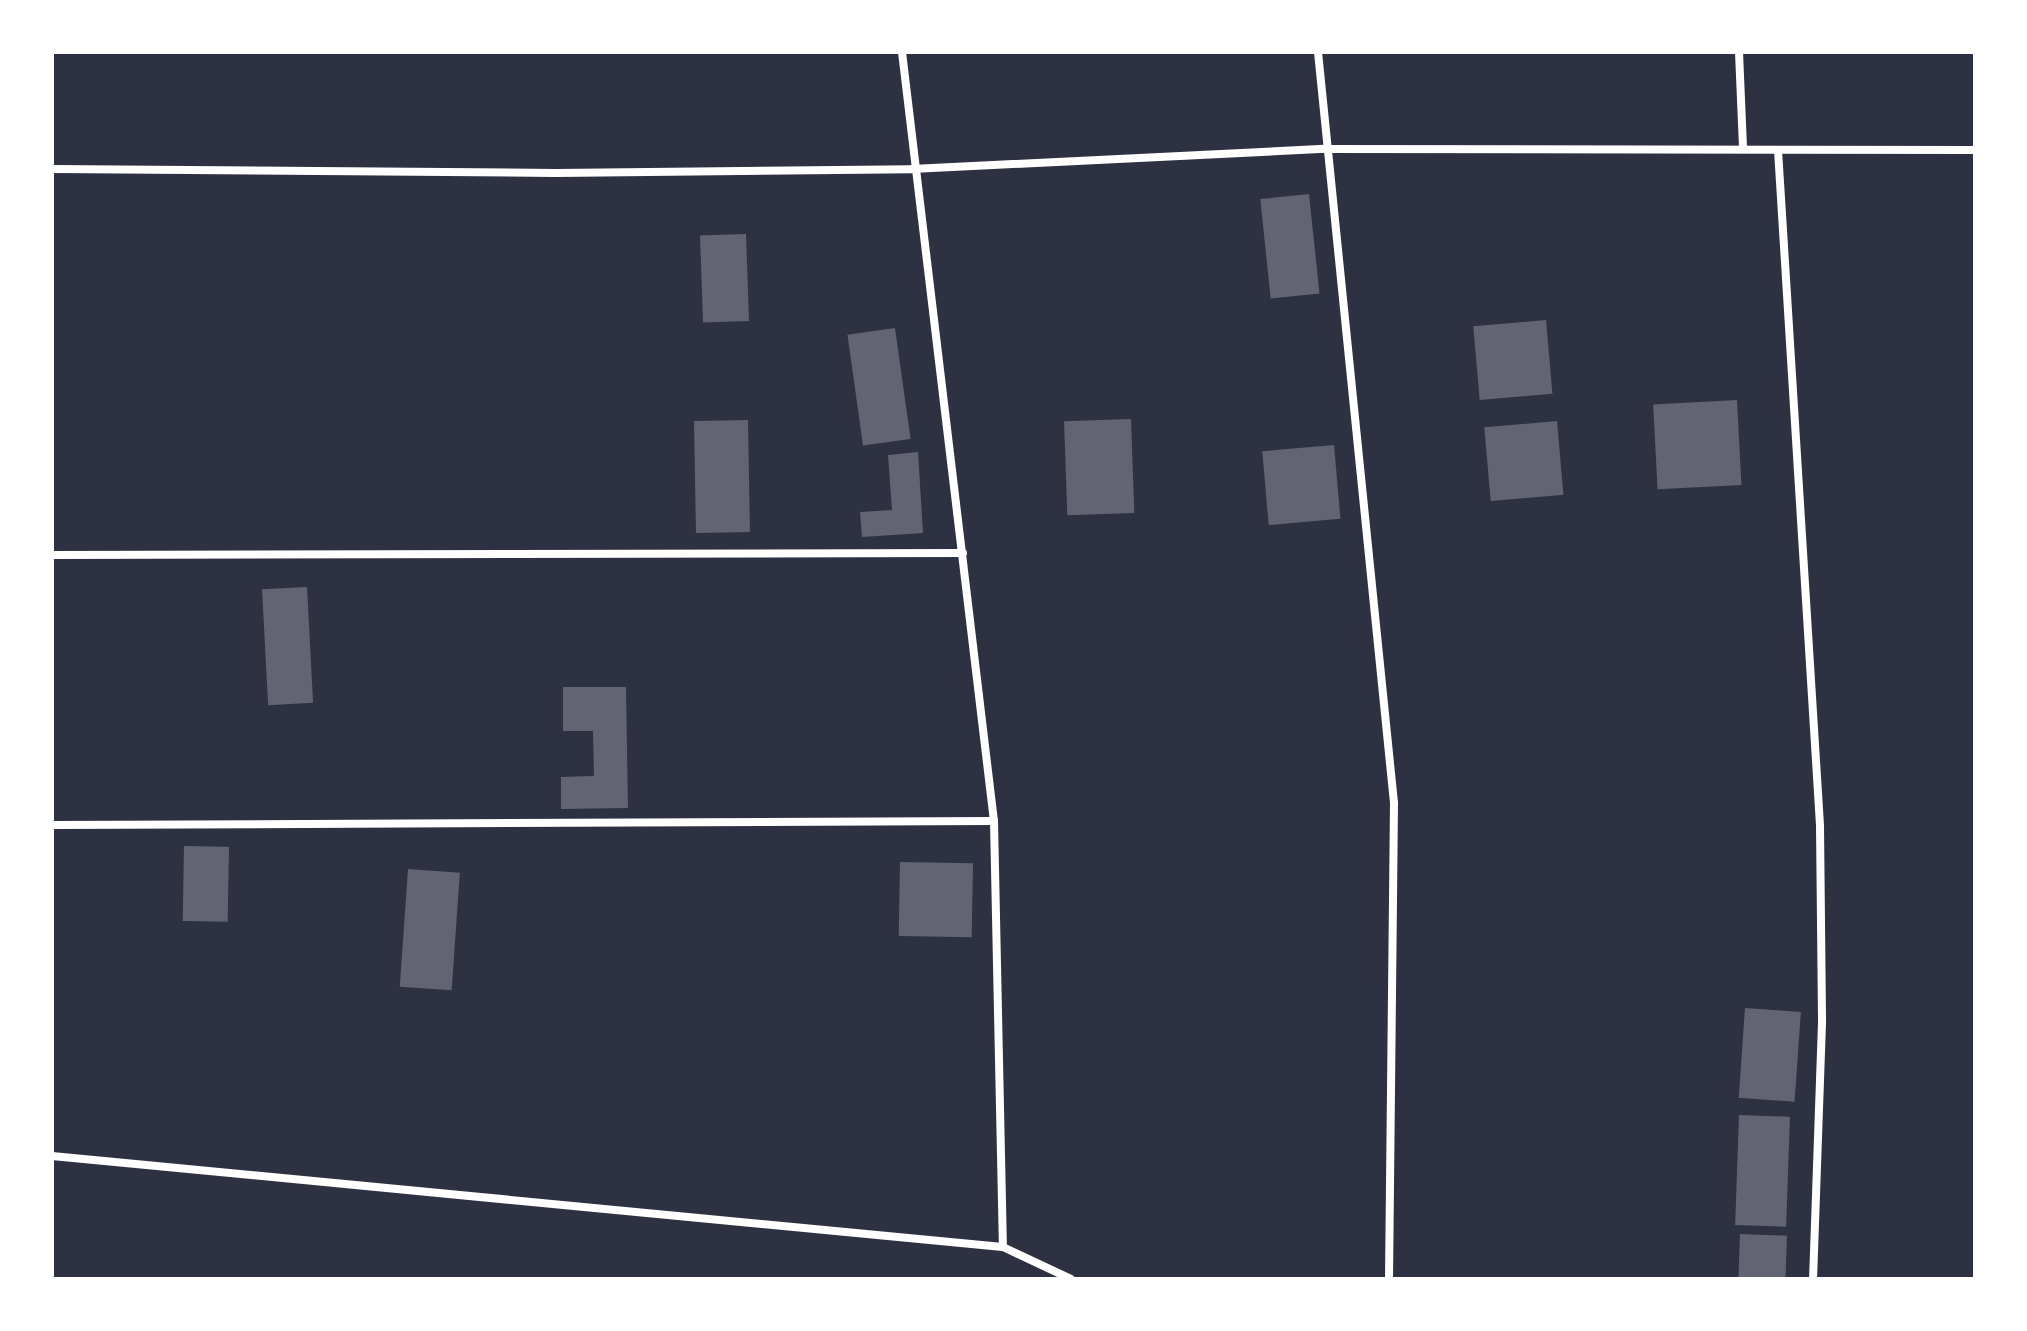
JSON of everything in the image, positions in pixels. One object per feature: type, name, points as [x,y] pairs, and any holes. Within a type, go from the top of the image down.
[{"type":"street","points":[[902,52],[912,169],[963,553],[994,821],[1003,1247]]},
{"type":"street","points":[[1318,52],[1325,149],[1394,803],[1389,1279]]},
{"type":"street","points":[[1739,52],[1743,147]]},
{"type":"street","points":[[52,169],[912,169],[1325,149],[1743,147],[1778,150],[1975,150]]},
{"type":"street","points":[[1778,150],[1820,826],[1813,1279]]},
{"type":"street","points":[[52,555],[963,553]]},
{"type":"street","points":[[52,825],[994,821]]},
{"type":"street","points":[[52,1156],[1003,1247],[1071,1279]]},
{"type":"building","points":[[1309,194],[1319,293],[1271,299],[1260,199]]},
{"type":"building","points":[[746,234],[749,321],[703,323],[700,236]]},
{"type":"building","points":[[1546,320],[1552,394],[1480,400],[1473,326]]},
{"type":"building","points":[[895,328],[911,439],[863,446],[847,335]]},
{"type":"building","points":[[1737,400],[1741,485],[1658,489],[1653,404]]},
{"type":"building","points":[[1131,419],[1134,513],[1067,515],[1064,421]]},
{"type":"building","points":[[748,420],[750,532],[696,533],[694,421]]},
{"type":"building","points":[[1557,421],[1563,495],[1491,501],[1484,427]]},
{"type":"building","points":[[1334,445],[1340,519],[1269,525],[1262,451]]},
{"type":"building","points":[[918,452],[923,533],[862,537],[860,512],[892,510],[888,455]]},
{"type":"building","points":[[307,587],[313,703],[268,705],[262,589]]},
{"type":"building","points":[[563,687],[626,687],[628,808],[561,809],[561,777],[594,776],[593,731],[563,731]]},
{"type":"building","points":[[184,846],[229,847],[228,922],[183,921]]},
{"type":"building","points":[[900,862],[973,863],[972,937],[899,936]]},
{"type":"building","points":[[408,869],[460,873],[452,990],[400,987]]},
{"type":"building","points":[[1745,1008],[1801,1012],[1795,1102],[1739,1098]]},
{"type":"building","points":[[1739,1115],[1790,1117],[1786,1227],[1735,1225]]},
{"type":"building","points":[[1740,1234],[1787,1236],[1785,1279],[1738,1279]]}]
